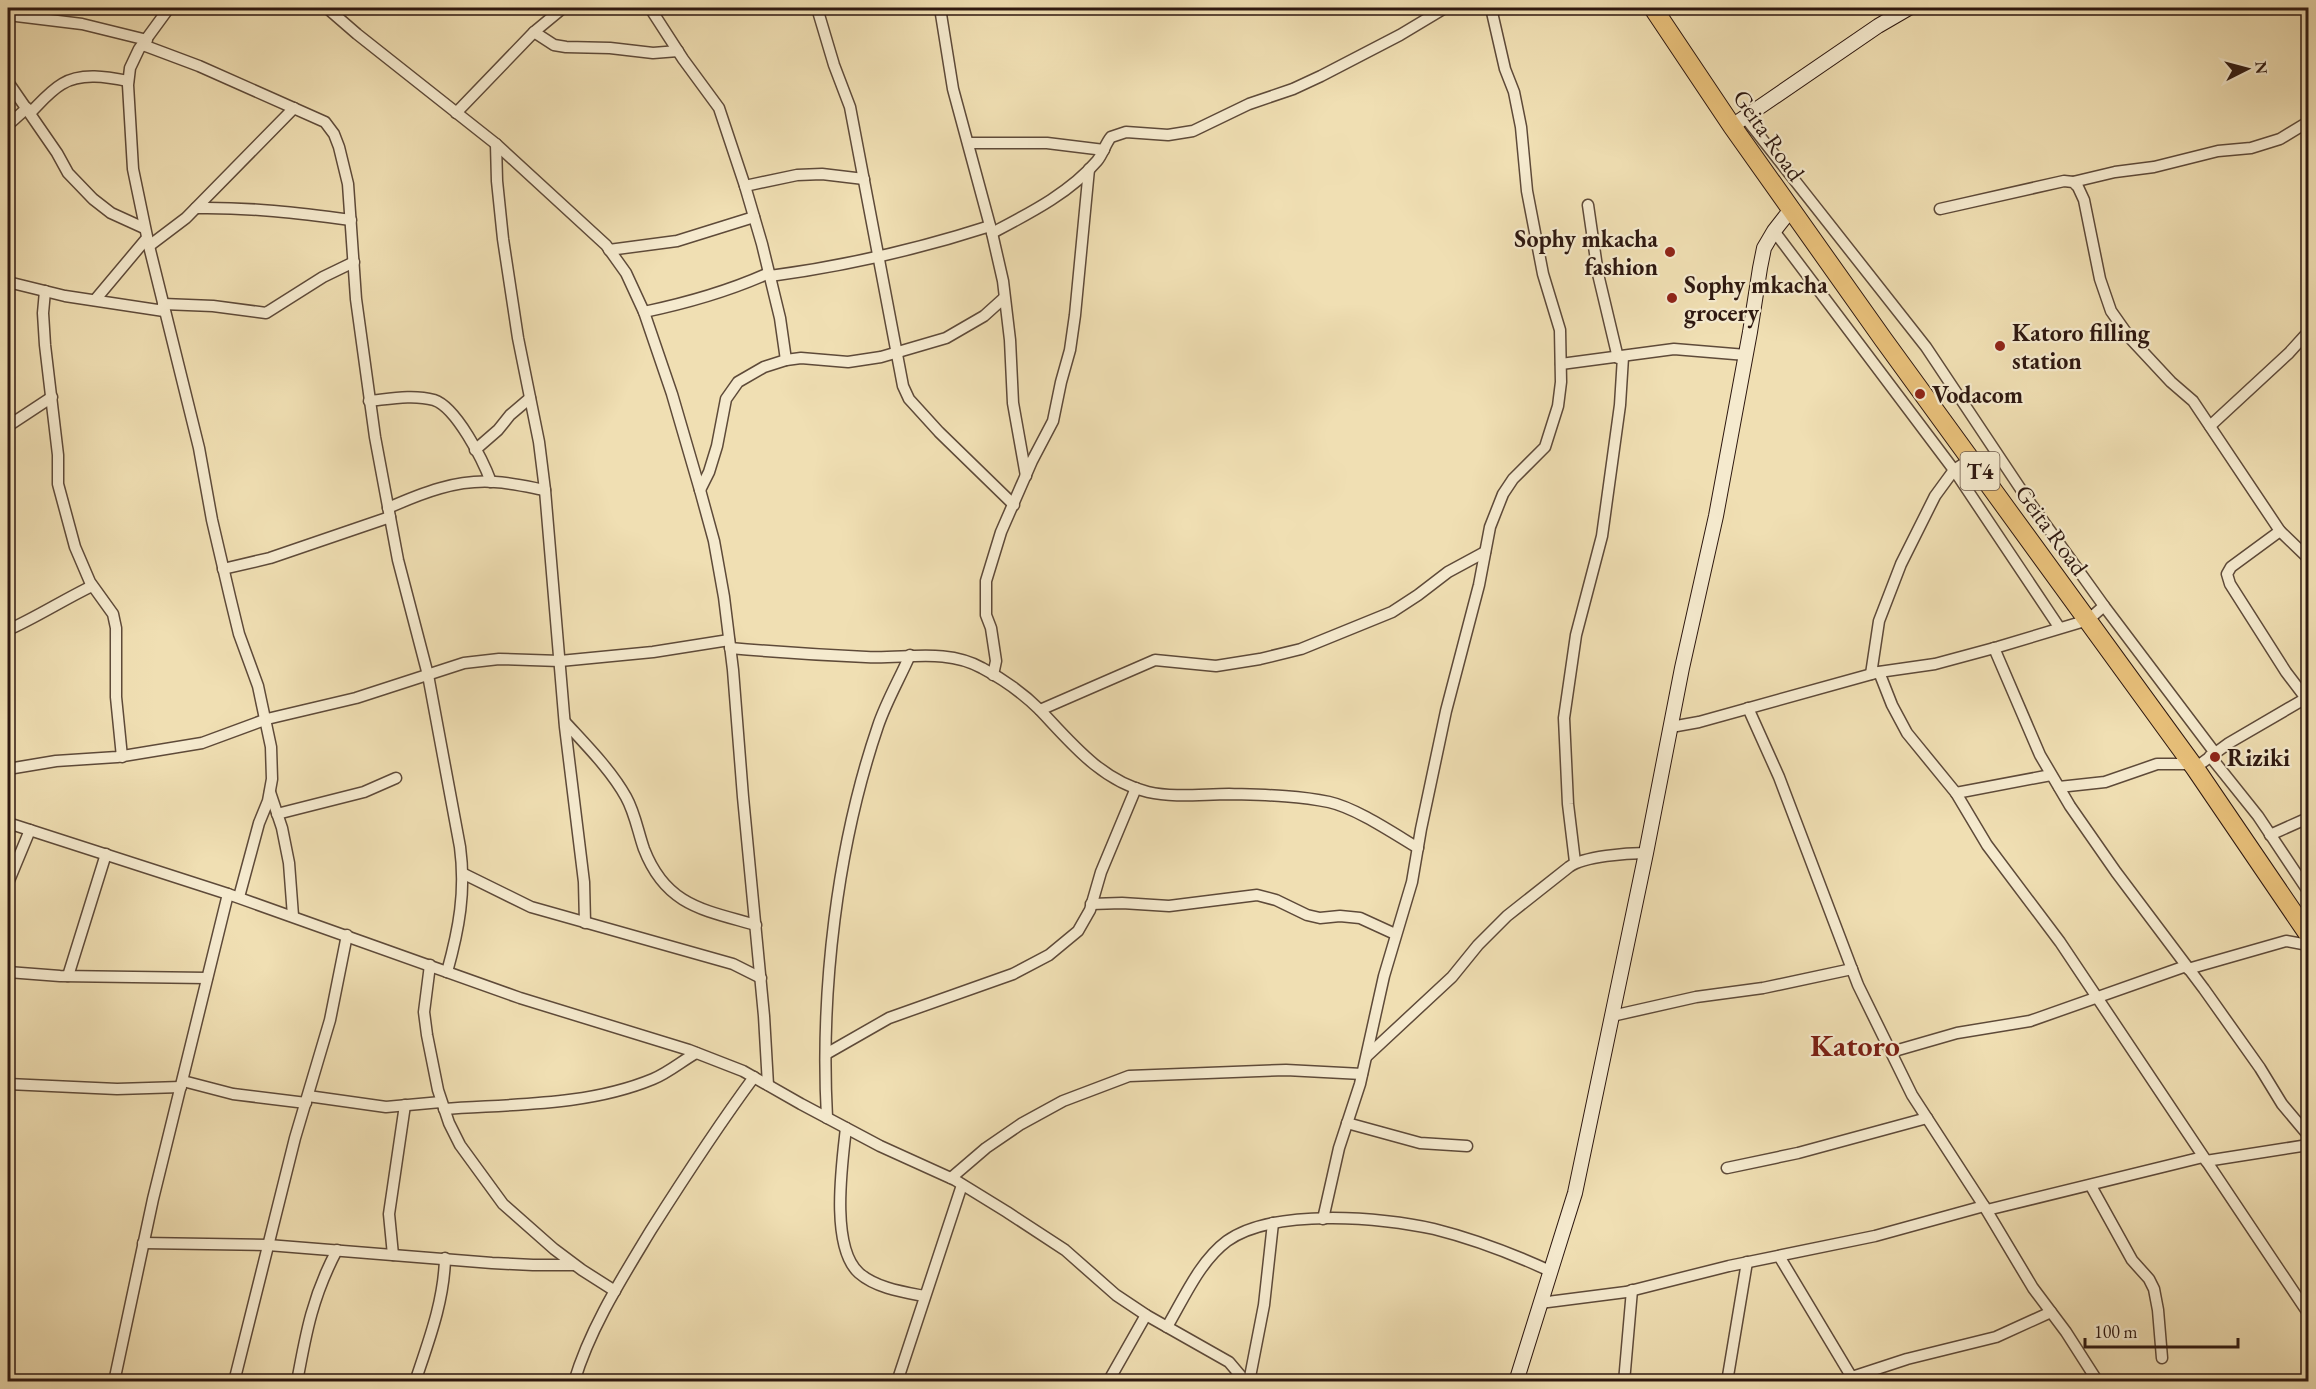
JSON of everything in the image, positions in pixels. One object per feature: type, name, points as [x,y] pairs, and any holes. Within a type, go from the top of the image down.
[{"type":"highway","name":"Geita Road","points":[[1653,8],[1738,121],[1792,208],[1883,339],[2193,766],[2308,934]]},
{"type":"street","points":[[114,1382],[143,1243],[207,978],[233,895],[270,792],[272,779],[267,719],[239,634],[223,569],[199,448],[146,237],[133,169],[128,81],[130,68],[169,8]]},
{"type":"street","points":[[456,113],[534,33],[563,8]]},
{"type":"street","points":[[650,8],[719,108],[745,186],[770,274],[786,360]]},
{"type":"street","points":[[817,8],[834,65],[850,107],[903,386],[909,399],[939,432],[1014,505]]},
{"type":"street","points":[[940,8],[953,89],[969,143],[1003,281],[1010,340],[1013,402],[1026,476]]},
{"type":"street","points":[[644,312],[698,299],[770,274],[819,269],[991,230],[1030,213],[1072,184],[1098,160],[1111,137],[1117,134],[1125,132],[1168,135],[1193,131],[1249,104],[1293,89],[1350,62],[1445,8]]},
{"type":"street","points":[[1323,1219],[1339,1148],[1362,1074],[1395,934],[1412,882],[1446,711],[1479,585],[1490,527],[1503,494],[1513,479],[1545,447],[1558,406],[1561,364],[1560,330],[1543,274],[1527,191],[1521,127],[1491,8]]},
{"type":"street","points":[[1909,8],[1738,121],[1926,347],[2028,500],[2213,754],[2308,891]]},
{"type":"street","points":[[332,9],[357,34],[496,144],[609,250],[626,273],[644,312],[672,394],[714,541],[730,644],[761,978],[768,1085]]},
{"type":"street","points":[[8,15],[82,24],[145,42],[325,122],[334,134],[345,170],[356,299],[369,401],[398,560],[428,675],[464,874],[463,902],[457,937],[447,972]]},
{"type":"street","points":[[534,33],[554,45],[566,47],[610,48],[653,54],[678,51]]},
{"type":"street","points":[[8,125],[63,83],[73,79],[106,77],[128,81]]},
{"type":"street","points":[[8,82],[57,153],[68,173],[93,199],[146,237]]},
{"type":"street","points":[[95,300],[146,237],[196,208],[294,108]]},
{"type":"street","points":[[1940,209],[2047,183],[2073,182],[2115,172],[2154,167],[2218,151],[2251,148],[2280,139],[2308,122]]},
{"type":"street","points":[[969,143],[1047,142],[1104,150]]},
{"type":"street","points":[[496,144],[503,239],[518,338],[539,442],[545,490],[565,722],[583,872],[585,923]]},
{"type":"street","points":[[993,675],[996,661],[991,628],[986,615],[986,581],[1001,532],[1053,421],[1076,315],[1089,169]]},
{"type":"street","points":[[745,186],[797,176],[822,174],[864,179]]},
{"type":"street","points":[[2073,182],[2084,200],[2100,279],[2110,311],[2130,338],[2193,401],[2280,531],[2308,558]]},
{"type":"street","points":[[1575,862],[1568,804],[1564,718],[1576,635],[1602,536],[1620,405],[1621,357],[1598,274],[1588,204]]},
{"type":"street","points":[[196,208],[234,207],[280,210],[351,220]]},
{"type":"street","points":[[1516,1382],[1575,1193],[1682,668],[1716,516],[1764,248],[1792,208]]},
{"type":"street","points":[[609,250],[677,241],[754,218]]},
{"type":"street","points":[[1774,231],[1954,470],[2059,627]]},
{"type":"street","points":[[8,282],[95,300],[163,308],[213,306],[266,313],[323,277],[354,262]]},
{"type":"street","points":[[45,291],[43,313],[45,345],[58,455],[58,484],[75,547],[92,586],[113,614],[116,628],[116,697],[122,757]]},
{"type":"street","points":[[700,490],[709,472],[723,421],[726,399],[738,382],[764,367],[786,360],[801,358],[848,362],[898,353],[946,338],[984,316],[1004,298]]},
{"type":"street","points":[[2210,426],[2307,339]]},
{"type":"street","points":[[1561,364],[1674,349],[1746,355]]},
{"type":"street","points":[[8,426],[52,397]]},
{"type":"street","points":[[369,401],[405,397],[435,400],[444,404],[475,450],[491,482]]},
{"type":"street","points":[[475,450],[530,398]]},
{"type":"street","points":[[1971,459],[1954,470],[1935,496],[1901,564],[1878,621],[1875,673],[1907,733],[1956,793],[1987,845],[2060,942],[2308,1313]]},
{"type":"street","points":[[223,569],[270,558],[389,512],[421,493],[445,486],[491,482],[545,490]]},
{"type":"street","points":[[2059,788],[2105,782],[2157,764],[2193,766],[2264,722],[2308,699],[2286,672],[2230,584],[2227,574],[2231,567],[2280,531]]},
{"type":"street","points":[[1040,710],[1155,660],[1216,666],[1301,649],[1392,612],[1448,572],[1485,552]]},
{"type":"street","points":[[8,630],[41,615],[92,586]]},
{"type":"street","points":[[1671,727],[1699,722],[1875,673],[1935,664],[1994,648],[2088,620],[2104,606]]},
{"type":"street","points":[[8,769],[56,761],[122,757],[202,743],[267,719],[356,698],[464,663],[499,659],[560,661],[730,644],[781,653],[870,657],[910,655],[950,657],[981,667],[993,675],[1040,710],[1081,754],[1122,783],[1148,792],[1173,795],[1279,795],[1331,802],[1370,820],[1418,848]]},
{"type":"street","points":[[1994,648],[2051,776],[2116,872],[2260,1068],[2282,1104],[2308,1135]]},
{"type":"street","points":[[827,1118],[826,1054],[833,938],[852,824],[864,769],[879,723],[910,655]]},
{"type":"street","points":[[1748,708],[1779,777],[1858,985],[1912,1095],[1986,1208],[2033,1288],[2098,1382]]},
{"type":"street","points":[[565,722],[591,751],[626,797],[644,849],[652,866],[669,890],[696,908],[756,925]]},
{"type":"street","points":[[1956,793],[2051,776]]},
{"type":"street","points":[[277,814],[364,792],[396,778]]},
{"type":"street","points":[[826,1054],[889,1018],[1013,974],[1049,955],[1078,931],[1091,904],[1104,862],[1136,788]]},
{"type":"street","points":[[270,792],[289,863],[292,916]]},
{"type":"street","points":[[2270,835],[2308,818]]},
{"type":"street","points":[[8,823],[233,895],[520,998],[696,1053],[743,1071],[846,1128],[951,1178],[1065,1250],[1116,1295],[1146,1315],[1229,1362],[1240,1375],[1242,1382]]},
{"type":"street","points":[[8,883],[30,830]]},
{"type":"street","points":[[1366,1057],[1387,1035],[1452,977],[1506,916],[1575,862],[1617,854],[1646,853]]},
{"type":"street","points":[[68,976],[106,854]]},
{"type":"street","points":[[464,874],[531,907],[733,964],[761,978]]},
{"type":"street","points":[[1091,904],[1122,903],[1168,906],[1257,895],[1276,900],[1307,915],[1320,918],[1340,916],[1360,918],[1395,934]]},
{"type":"street","points":[[234,1382],[268,1245],[330,1020],[347,935]]},
{"type":"street","points":[[1891,1052],[1957,1033],[2030,1021],[2095,996],[2187,967],[2286,940],[2308,945]]},
{"type":"street","points":[[430,965],[424,1012],[427,1035],[443,1105],[460,1145],[503,1204],[574,1265],[615,1291]]},
{"type":"street","points":[[1612,1016],[1696,997],[1763,988],[1852,969]]},
{"type":"street","points":[[8,972],[68,976],[207,978]]},
{"type":"street","points":[[8,1084],[117,1089],[182,1084],[232,1094],[386,1107],[565,1100],[612,1094],[655,1078],[696,1053]]},
{"type":"street","points":[[951,1178],[986,1148],[1021,1124],[1064,1101],[1129,1076],[1286,1070],[1362,1074]]},
{"type":"street","points":[[574,1382],[579,1364],[615,1291],[684,1178],[754,1077]]},
{"type":"street","points":[[393,1255],[389,1214],[405,1105]]},
{"type":"street","points":[[1727,1168],[1798,1154],[1927,1118]]},
{"type":"street","points":[[1347,1123],[1420,1143],[1467,1146]]},
{"type":"street","points":[[846,1128],[840,1189],[843,1239],[851,1265],[860,1274],[877,1284],[924,1296]]},
{"type":"street","points":[[1540,1303],[1632,1290],[2205,1159],[2308,1145]]},
{"type":"street","points":[[897,1382],[962,1185]]},
{"type":"street","points":[[2091,1186],[2132,1260],[2154,1289],[2162,1358]]},
{"type":"street","points":[[1167,1327],[1199,1273],[1214,1254],[1228,1241],[1249,1230],[1273,1223],[1323,1219],[1377,1221],[1432,1229],[1494,1248],[1550,1271]]},
{"type":"street","points":[[1249,1382],[1264,1305],[1273,1223]]},
{"type":"street","points":[[143,1243],[268,1245],[533,1265],[574,1265]]},
{"type":"street","points":[[297,1382],[312,1307],[325,1272],[337,1250]]},
{"type":"street","points":[[1779,1256],[1853,1379],[1907,1359],[1996,1337],[2051,1312]]},
{"type":"street","points":[[415,1382],[441,1300],[445,1258]]},
{"type":"street","points":[[1727,1382],[1747,1262]]},
{"type":"street","points":[[1623,1382],[1632,1290]]},
{"type":"street","points":[[1108,1382],[1146,1315]]},
{"type":"place","name":"Sophy mkacha fashion","points":[[1670,252]]},
{"type":"place","name":"Sophy mkacha grocery","points":[[1672,298]]},
{"type":"place","name":"Katoro filling station","points":[[2000,346]]},
{"type":"place","name":"Vodacom","points":[[1920,394]]},
{"type":"place","name":"Riziki","points":[[2215,757]]},
{"type":"district","name":"Katoro","points":[[1855,1045]]}]
